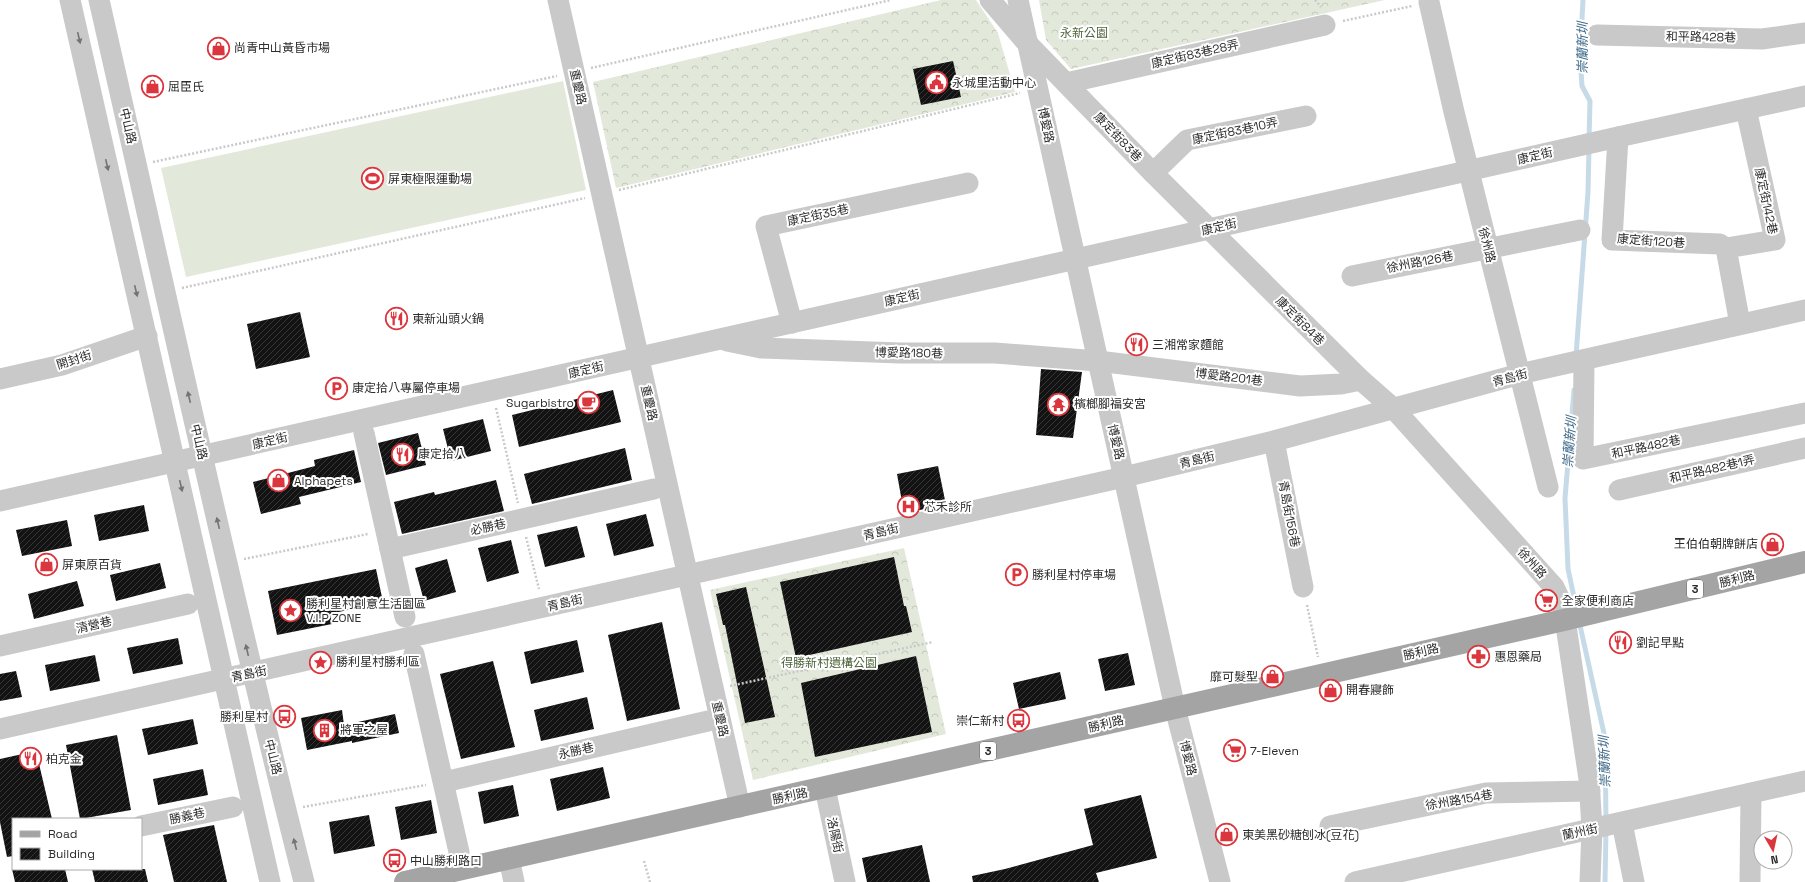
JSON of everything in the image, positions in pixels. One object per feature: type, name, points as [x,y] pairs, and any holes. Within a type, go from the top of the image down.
[{"type":"main road","name":"勝利路","points":[[405,882],[1573,618],[1805,562]]},
{"type":"street","points":[[70,0],[270,882]]},
{"type":"street","name":"中山路","points":[[99,0],[252,673],[304,882]]},
{"type":"street","name":"康定街83巷","points":[[990,0],[1027,43],[1209,230]]},
{"type":"street","name":"博愛路","points":[[1018,0],[1176,708],[1220,882]]},
{"type":"street","name":"重慶路","points":[[561,1],[574,72],[740,807]]},
{"type":"street","name":"徐州路","points":[[1429,2],[1488,249],[1548,487]]},
{"type":"street","name":"康定街83巷28弄","points":[[1066,83],[1325,25]]},
{"type":"street","name":"和平路428巷","points":[[1597,35],[1762,39],[1805,33]]},
{"type":"street","name":"康定街","points":[[0,501],[638,359],[1589,143],[1805,96]]},
{"type":"street","name":"康定街142巷","points":[[1740,324],[1726,248],[1775,240],[1746,109]]},
{"type":"street","name":"康定街83巷10弄","points":[[1153,173],[1187,140],[1306,116]]},
{"type":"street","name":"康定街120巷","points":[[1618,137],[1612,240],[1720,244]]},
{"type":"street","name":"康定街35巷","points":[[792,323],[766,226],[968,183]]},
{"type":"street","name":"康定街84巷","points":[[1209,230],[1361,380],[1394,409]]},
{"type":"street","name":"徐州路126巷","points":[[1352,276],[1580,230]]},
{"type":"street","name":"青島街","points":[[0,729],[1124,477],[1274,441],[1520,374],[1805,310]]},
{"type":"street","name":"開封街","points":[[0,379],[62,365],[147,336]]},
{"type":"street","name":"博愛路180巷","points":[[721,340],[761,348],[900,353],[995,354],[1098,361]]},
{"type":"street","name":"博愛路201巷","points":[[1098,361],[1300,386],[1341,384],[1361,380]]},
{"type":"street","name":"和平路482巷","points":[[1576,362],[1583,459],[1805,414]]},
{"type":"street","name":"徐州路","points":[[1394,409],[1554,587],[1563,606],[1573,618],[1590,791],[1634,882]]},
{"type":"street","points":[[364,433],[405,617]]},
{"type":"street","name":"青島街156巷","points":[[1274,441],[1303,587]]},
{"type":"street","name":"和平路482巷1弄","points":[[1619,490],[1805,448]]},
{"type":"street","name":"必勝巷","points":[[388,539],[522,520],[654,489]]},
{"type":"street","name":"清營巷","points":[[0,646],[188,604]]},
{"type":"street","points":[[414,654],[459,852]]},
{"type":"street","name":"永勝巷","points":[[444,782],[708,721]]},
{"type":"street","name":"蘭州街","points":[[1355,882],[1805,781]]},
{"type":"street","name":"洛陽街","points":[[825,788],[846,882]]},
{"type":"street","name":"徐州路154巷","points":[[1330,826],[1486,793],[1590,791]]},
{"type":"street","points":[[1750,882],[1751,793]]},
{"type":"street","name":"勝義巷","points":[[142,826],[233,807]]},
{"type":"street","points":[[1590,882],[1607,826]]},
{"type":"street","points":[[509,858],[514,882]]},
{"type":"path","points":[[137,166],[574,72],[891,0]]},
{"type":"path","points":[[1325,25],[1429,2]]},
{"type":"path","points":[[495,404],[539,589]]},
{"type":"path","points":[[244,559],[388,539]]},
{"type":"path","points":[[1303,587],[1321,674]]},
{"type":"path","points":[[726,687],[933,642]]},
{"type":"path","points":[[301,808],[444,782]]},
{"type":"path","points":[[644,861],[650,882]]},
{"type":"green space","points":[[941,0],[976,0],[998,33],[1015,92],[616,188],[593,82]]},
{"type":"green space","name":"永新公園","points":[[1039,0],[1385,0],[1071,69],[1046,40]]},
{"type":"green space","name":"屏東極限運動場","points":[[563,81],[586,190],[186,277],[161,168]]},
{"type":"green space","name":"得勝新村遺構公園","points":[[904,548],[946,734],[753,780],[710,590]]},
{"type":"building","name":"永城里活動中心","points":[[953,61],[961,97],[921,105],[913,69]]},
{"type":"building","points":[[300,312],[310,357],[256,369],[247,324]]},
{"type":"building","name":"檳榔腳福安宮","points":[[1041,369],[1082,372],[1073,438],[1036,435]]},
{"type":"building","points":[[613,390],[621,422],[519,447],[512,415]]},
{"type":"building","points":[[483,419],[491,451],[451,461],[443,429]]},
{"type":"building","name":"康定拾八","points":[[418,433],[426,465],[386,475],[378,443]]},
{"type":"building","points":[[625,448],[632,480],[532,504],[524,474]]},
{"type":"building","points":[[354,450],[361,482],[299,497],[301,504],[261,514],[253,482],[315,466],[314,460]]},
{"type":"building","points":[[938,466],[946,505],[904,513],[897,474]]},
{"type":"building","points":[[496,480],[504,511],[402,534],[394,502],[434,492],[435,495]]},
{"type":"building","points":[[144,505],[149,531],[99,541],[94,515]]},
{"type":"building","points":[[646,514],[654,546],[614,556],[606,524]]},
{"type":"building","points":[[67,520],[72,546],[22,556],[16,530]]},
{"type":"building","points":[[577,526],[585,557],[545,567],[537,535]]},
{"type":"building","points":[[511,540],[519,573],[487,582],[478,548]]},
{"type":"building","points":[[894,557],[904,606],[906,606],[912,632],[796,658],[780,582]]},
{"type":"building","points":[[447,559],[456,592],[424,601],[415,568]]},
{"type":"building","points":[[160,563],[166,588],[116,601],[110,575]]},
{"type":"building","points":[[376,569],[383,602],[330,614],[332,624],[277,635],[268,591]]},
{"type":"building","points":[[77,581],[84,606],[34,619],[28,594]]},
{"type":"building","points":[[746,587],[775,717],[745,723],[725,625],[723,625],[716,594]]},
{"type":"building","points":[[662,622],[680,709],[627,721],[608,635]]},
{"type":"building","points":[[178,638],[183,664],[133,674],[127,648]]},
{"type":"building","points":[[577,640],[584,672],[531,684],[524,652]]},
{"type":"building","points":[[1128,653],[1135,685],[1105,691],[1098,659]]},
{"type":"building","points":[[95,655],[100,681],[50,691],[45,665]]},
{"type":"building","points":[[916,656],[932,732],[815,757],[801,683]]},
{"type":"building","points":[[493,661],[515,747],[461,759],[440,674]]},
{"type":"building","points":[[16,671],[22,697],[0,701],[0,674]]},
{"type":"building","points":[[1060,672],[1066,699],[1019,709],[1013,683]]},
{"type":"building","points":[[587,697],[594,729],[541,741],[534,710]]},
{"type":"building","points":[[342,710],[344,725],[395,714],[399,733],[352,743],[352,741],[307,750],[301,718]]},
{"type":"building","points":[[193,719],[198,744],[148,755],[142,729]]},
{"type":"building","points":[[117,735],[131,810],[80,818],[66,745]]},
{"type":"building","points":[[36,751],[52,818],[12,818],[12,856],[7,857],[0,822],[0,759]]},
{"type":"building","points":[[603,767],[610,798],[557,811],[550,779]]},
{"type":"building","points":[[203,769],[208,795],[158,805],[153,779]]},
{"type":"building","points":[[513,785],[519,816],[484,824],[478,792]]},
{"type":"building","points":[[1141,795],[1157,858],[1096,873],[1099,882],[973,882],[972,876],[1005,869],[1093,845],[1084,809]]},
{"type":"building","points":[[431,800],[437,833],[401,840],[395,807]]},
{"type":"building","points":[[369,815],[375,846],[334,854],[329,822]]},
{"type":"building","points":[[214,825],[227,882],[174,882],[163,835]]},
{"type":"building","points":[[922,845],[930,882],[867,882],[862,858]]},
{"type":"building","points":[[145,869],[148,882],[95,882],[92,870]]},
{"type":"building","points":[[12,870],[65,870],[68,882],[15,882]]},
{"type":"waterway","name":"崇蘭新圳","points":[[1583,0],[1580,56],[1582,86],[1590,101],[1589,139]]},
{"type":"waterway","name":"崇蘭新圳","points":[[1576,356],[1588,192],[1589,149]]},
{"type":"waterway","name":"崇蘭新圳","points":[[1574,390],[1565,498],[1568,569],[1577,611]]},
{"type":"waterway","name":"崇蘭新圳","points":[[1579,621],[1605,738],[1606,820]]},
{"type":"waterway","name":"崇蘭新圳","points":[[1605,882],[1606,830]]},
{"type":"place","name":"尚青中山黃昏市場","points":[[219,48]]},
{"type":"place","name":"永城里活動中心","points":[[937,83]]},
{"type":"place","name":"屈臣氏","points":[[152,87]]},
{"type":"place","name":"屏東極限運動場","points":[[373,179]]},
{"type":"place","name":"東新汕頭火鍋","points":[[396,319]]},
{"type":"place","name":"三湘常家麵館","points":[[1136,345]]},
{"type":"place","name":"康定拾八專屬停車場","points":[[337,388]]},
{"type":"place","name":"Sugarbistro","points":[[589,403]]},
{"type":"place","name":"檳榔腳福安宮","points":[[1058,404]]},
{"type":"place","name":"康定拾八","points":[[402,454]]},
{"type":"place","name":"Alphapets","points":[[279,481]]},
{"type":"place","name":"芯禾診所","points":[[908,507]]},
{"type":"place","name":"王伯伯朝牌餅店","points":[[1773,544]]},
{"type":"place","name":"屏東原百貨","points":[[46,565]]},
{"type":"place","name":"勝利星村停車場","points":[[1017,575]]},
{"type":"place","name":"全家便利商店","points":[[1546,601]]},
{"type":"place","name":"勝利星村創意生活園區 V.I.P ZONE","points":[[290,611]]},
{"type":"place","name":"劉記早點","points":[[1621,643]]},
{"type":"place","name":"惠恩藥局","points":[[1479,657]]},
{"type":"place","name":"勝利星村勝利區","points":[[321,662]]},
{"type":"place","name":"靡可髮型","points":[[1273,677]]},
{"type":"place","name":"開春寢飾","points":[[1331,690]]},
{"type":"place","name":"勝利星村","points":[[284,717]]},
{"type":"place","name":"崇仁新村","points":[[1019,721]]},
{"type":"place","name":"將軍之屋","points":[[324,730]]},
{"type":"place","name":"7-Eleven","points":[[1235,751]]},
{"type":"place","name":"柏克金","points":[[30,759]]},
{"type":"place","name":"東美黑砂糖刨冰(豆花)","points":[[1227,835]]},
{"type":"place","name":"中山勝利路口","points":[[394,861]]}]
